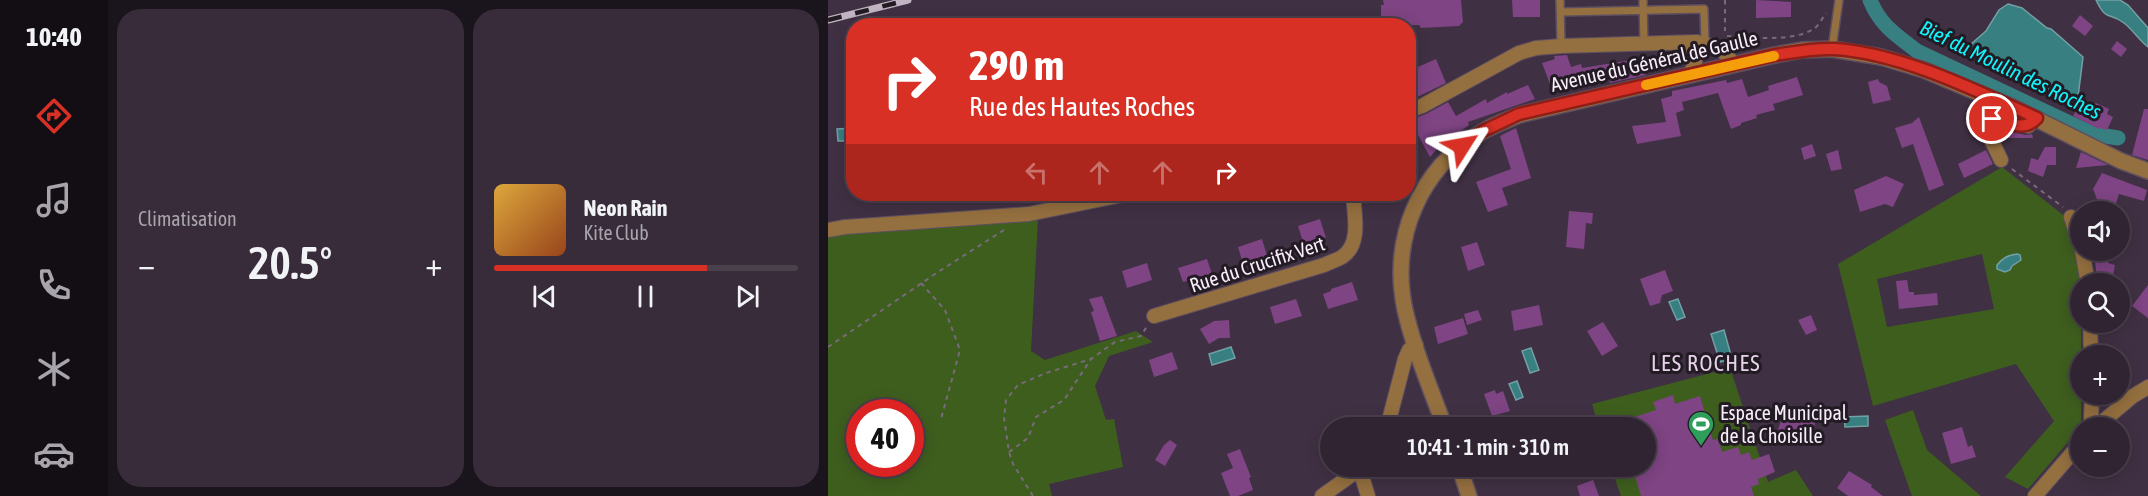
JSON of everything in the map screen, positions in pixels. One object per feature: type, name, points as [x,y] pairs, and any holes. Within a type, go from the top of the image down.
[{"type":"street","points":[[1416,108],[1520,53],[1536,48],[1688,43],[1704,39],[1721,49],[1735,65]]},
{"type":"street","points":[[1688,43],[1696,56],[1696,63],[1690,74]]},
{"type":"street","name":"Avenue du Général de Gaulle","points":[[1441,417],[1405,309],[1401,262],[1403,244],[1413,207],[1422,191],[1452,153],[1483,131],[1519,114],[1802,50],[1832,49],[1881,57],[1924,70],[2037,118],[2121,161],[2148,171]]},
{"type":"street","points":[[2001,160],[1986,129],[1986,123],[1992,119],[2028,126],[2037,118]]},
{"type":"street","points":[[828,230],[1029,214],[1093,201]]},
{"type":"street","name":"Rue du Crucifix Vert","points":[[1154,316],[1324,265],[1342,257],[1353,243],[1355,231],[1353,201]]},
{"type":"street","points":[[1390,417],[1405,359],[1409,350],[1416,345]]},
{"type":"street","points":[[2107,417],[2148,387]]},
{"type":"street","points":[[2038,495],[2070,456]]},
{"type":"street","points":[[1322,496],[1349,477]]},
{"type":"street","points":[[1364,477],[1368,496]]},
{"type":"street","points":[[1463,477],[1469,496]]},
{"type":"lane","points":[[1560,0],[1561,46]]},
{"type":"lane","points":[[1643,0],[1644,44]]},
{"type":"lane","points":[[1832,49],[1839,0]]},
{"type":"lane","points":[[1561,12],[1704,9],[1704,39]]},
{"type":"path","points":[[1725,0],[1725,31]]},
{"type":"path","points":[[1704,39],[1743,37],[1762,40],[1791,36],[1815,28],[1828,11]]},
{"type":"path","points":[[1741,45],[1743,37]]},
{"type":"path","points":[[2001,160],[2070,216]]},
{"type":"path","points":[[828,347],[921,283],[1009,227]]},
{"type":"path","points":[[921,283],[945,310],[960,350],[941,419]]},
{"type":"path","points":[[1033,496],[1012,464],[1008,452],[1004,418],[1006,400],[1018,385],[1046,373],[1091,359],[1115,342],[1141,336],[1154,316]]},
{"type":"path","points":[[1008,452],[1028,438],[1036,417],[1064,400],[1091,359]]},
{"type":"green space","points":[[2002,167],[2067,218],[2070,231],[2070,261],[2077,261],[2080,273],[2070,273],[2070,333],[2081,333],[2081,345],[2070,345],[2070,405],[2081,405],[2081,417],[2070,417],[2070,440],[2028,489],[2005,477],[2054,421],[2016,364],[1873,406],[1838,264]],"holes":[[[1982,254],[1994,309],[1887,327],[1877,279]]]},
{"type":"green space","points":[[1038,218],[1031,351],[1045,360],[1136,331],[1153,342],[1109,356],[1095,386],[1106,420],[1114,419],[1123,467],[1049,484],[1052,496],[828,496],[828,231]]},
{"type":"green space","name":"Espace Municipal de la Choisille","points":[[1730,368],[1768,482],[1796,470],[1813,496],[1621,496],[1614,477],[1656,477],[1656,417],[1596,417],[1592,404]]},
{"type":"green space","points":[[1913,410],[1927,450],[1981,496],[1912,496],[1885,420]]},
{"type":"water","points":[[2096,0],[2120,0],[2128,5],[2148,28],[2148,47],[2124,23],[2103,12]]},
{"type":"water","points":[[2008,4],[2022,8],[2083,57],[2078,97],[2075,100],[1998,70],[1981,52],[1966,55],[1963,51],[1986,31],[1999,10]]},
{"type":"water","points":[[846,128],[846,141],[838,141],[837,129]]},
{"type":"water","points":[[2020,255],[2021,260],[2010,270],[2005,272],[1997,269],[1997,265],[2008,256]]},
{"type":"water","points":[[1678,299],[1685,317],[1677,320],[1669,302]]},
{"type":"water","points":[[1724,330],[1732,359],[1720,362],[1711,334]]},
{"type":"water","points":[[1231,347],[1235,358],[1212,365],[1209,354]]},
{"type":"water","points":[[1531,348],[1539,370],[1530,373],[1522,351]]},
{"type":"water","points":[[1517,381],[1523,397],[1516,400],[1509,384]]},
{"type":"water","points":[[1868,416],[1868,426],[1845,427],[1844,417]]},
{"type":"building","points":[[1383,0],[1461,0],[1463,22],[1459,26],[1421,28],[1416,25],[1416,18],[1381,18],[1381,5],[1384,5]]},
{"type":"building","points":[[1512,0],[1540,0],[1540,17],[1513,17]]},
{"type":"building","points":[[1756,0],[1791,2],[1791,17],[1756,18]]},
{"type":"building","points":[[2080,15],[2093,26],[2085,36],[2072,26]]},
{"type":"building","points":[[2117,41],[2127,49],[2121,57],[2111,49]]},
{"type":"building","points":[[1567,55],[1571,67],[1581,64],[1582,68],[1644,58],[1646,75],[1610,83],[1609,78],[1577,83],[1553,92],[1542,63],[1555,59],[1554,56]]},
{"type":"building","points":[[1436,59],[1446,83],[1416,98],[1416,68]]},
{"type":"building","points":[[1797,77],[1803,95],[1773,104],[1775,110],[1756,115],[1757,118],[1741,123],[1741,125],[1731,129],[1718,93],[1682,102],[1684,110],[1676,113],[1681,136],[1637,144],[1632,126],[1666,122],[1661,99],[1672,96],[1672,91],[1742,79],[1748,97],[1769,90],[1768,86]]},
{"type":"building","points":[[1878,79],[1887,86],[1891,100],[1873,104],[1868,82]]},
{"type":"building","points":[[1528,85],[1535,99],[1468,122],[1469,125],[1430,157],[1416,131],[1416,118],[1448,102],[1456,116],[1486,99],[1487,103],[1507,92],[1507,94]]},
{"type":"building","points":[[2096,103],[2109,109],[2107,114],[2113,117],[2107,130],[2099,129],[2073,116],[2078,107]]},
{"type":"building","points":[[2144,109],[2148,109],[2148,160],[2132,155]]},
{"type":"building","points":[[1919,117],[1944,185],[1929,191],[1913,144],[1902,148],[1895,128],[1912,123]]},
{"type":"building","points":[[1516,128],[1531,178],[1502,188],[1508,205],[1488,212],[1476,182],[1511,169],[1500,136]]},
{"type":"building","points":[[1999,130],[2032,134],[2033,138],[2000,138]]},
{"type":"building","points":[[1812,144],[1816,156],[1804,160],[1801,148]]},
{"type":"building","points":[[2045,147],[2056,147],[2056,165],[2047,165],[2043,177],[2028,171],[2031,158],[2038,160]]},
{"type":"building","points":[[1838,150],[1842,169],[1831,171],[1826,154]]},
{"type":"building","points":[[1986,150],[1993,164],[1964,178],[1958,164]]},
{"type":"building","points":[[2081,152],[2108,165],[2076,168]]},
{"type":"building","points":[[2102,173],[2147,190],[2144,201],[2119,194],[2117,201],[2098,201],[2093,189]]},
{"type":"building","points":[[1886,176],[1904,184],[1893,207],[1885,204],[1860,212],[1854,190]]},
{"type":"building","points":[[1569,211],[1593,213],[1592,224],[1586,223],[1584,249],[1566,247]]},
{"type":"building","points":[[1320,219],[1326,238],[1304,245],[1298,226]]},
{"type":"building","points":[[1262,239],[1267,256],[1243,264],[1238,247]]},
{"type":"building","points":[[1477,242],[1485,265],[1468,271],[1461,247]]},
{"type":"building","points":[[1207,259],[1212,274],[1183,282],[1178,268]]},
{"type":"building","points":[[2095,261],[2108,261],[2115,265],[2114,273],[2096,273]]},
{"type":"building","points":[[1147,263],[1152,280],[1127,288],[1122,271]]},
{"type":"building","points":[[1665,270],[1673,291],[1662,295],[1660,303],[1650,306],[1640,279]]},
{"type":"building","points":[[1907,280],[1909,292],[1914,292],[1914,295],[1937,293],[1938,305],[1899,309],[1896,281]]},
{"type":"building","points":[[1352,282],[1358,300],[1328,309],[1323,294]]},
{"type":"building","points":[[2148,285],[2148,318],[2132,306]]},
{"type":"building","points":[[1102,296],[1117,336],[1100,341],[1089,299]]},
{"type":"building","points":[[1296,299],[1302,316],[1275,324],[1270,307]]},
{"type":"building","points":[[1539,305],[1543,325],[1514,331],[1511,311]]},
{"type":"building","points":[[1478,310],[1482,320],[1467,325],[1464,314]]},
{"type":"building","points":[[1811,315],[1817,330],[1806,335],[1798,320]]},
{"type":"building","points":[[1463,318],[1468,334],[1438,344],[1434,327]]},
{"type":"building","points":[[1229,320],[1230,338],[1219,338],[1209,344],[1200,329],[1214,321]]},
{"type":"building","points":[[1603,322],[1618,346],[1602,356],[1587,331]]},
{"type":"building","points":[[1172,352],[1178,369],[1154,377],[1149,360]]},
{"type":"building","points":[[1495,390],[1496,394],[1503,391],[1510,411],[1492,416],[1484,394]]},
{"type":"building","points":[[1673,395],[1675,404],[1700,396],[1713,440],[1718,439],[1722,452],[1738,447],[1741,455],[1749,452],[1752,460],[1769,454],[1775,472],[1758,479],[1759,484],[1751,487],[1754,496],[1641,496],[1635,477],[1656,477],[1656,417],[1635,417],[1656,410],[1653,402]]},
{"type":"building","points":[[1784,411],[1816,421],[1810,440],[1778,430]]},
{"type":"building","points":[[1962,427],[1968,447],[1972,445],[1976,457],[1951,464],[1942,433]]},
{"type":"building","points":[[1170,440],[1177,445],[1165,466],[1155,460]]},
{"type":"building","points":[[1240,449],[1251,477],[1249,478],[1253,490],[1238,496],[1230,496],[1221,473],[1233,468],[1227,454]]},
{"type":"building","points":[[1849,471],[1872,485],[1871,487],[1883,496],[1848,496],[1837,488]]},
{"type":"building","points":[[1593,480],[1599,496],[1580,496],[1577,486]]},
{"type":"waterway","name":"Bief du Moulin des Roches","points":[[1870,0],[1884,23],[1917,51],[2093,134],[2118,138]]},
{"type":"railway","points":[[828,20],[908,0]]},
{"type":"slow traffic","points":[[1646,85],[1774,56]]},
{"type":"place","name":"Espace Municipal de la Choisille","points":[[1701,447]]},
{"type":"district","name":"LES ROCHES","points":[[1706,363]]},
{"type":"route","points":[[1462,146],[1483,131],[1519,114],[1775,55],[1817,49],[1860,52],[1924,70],[2037,118],[2031,125],[2024,126],[1992,119]]}]
